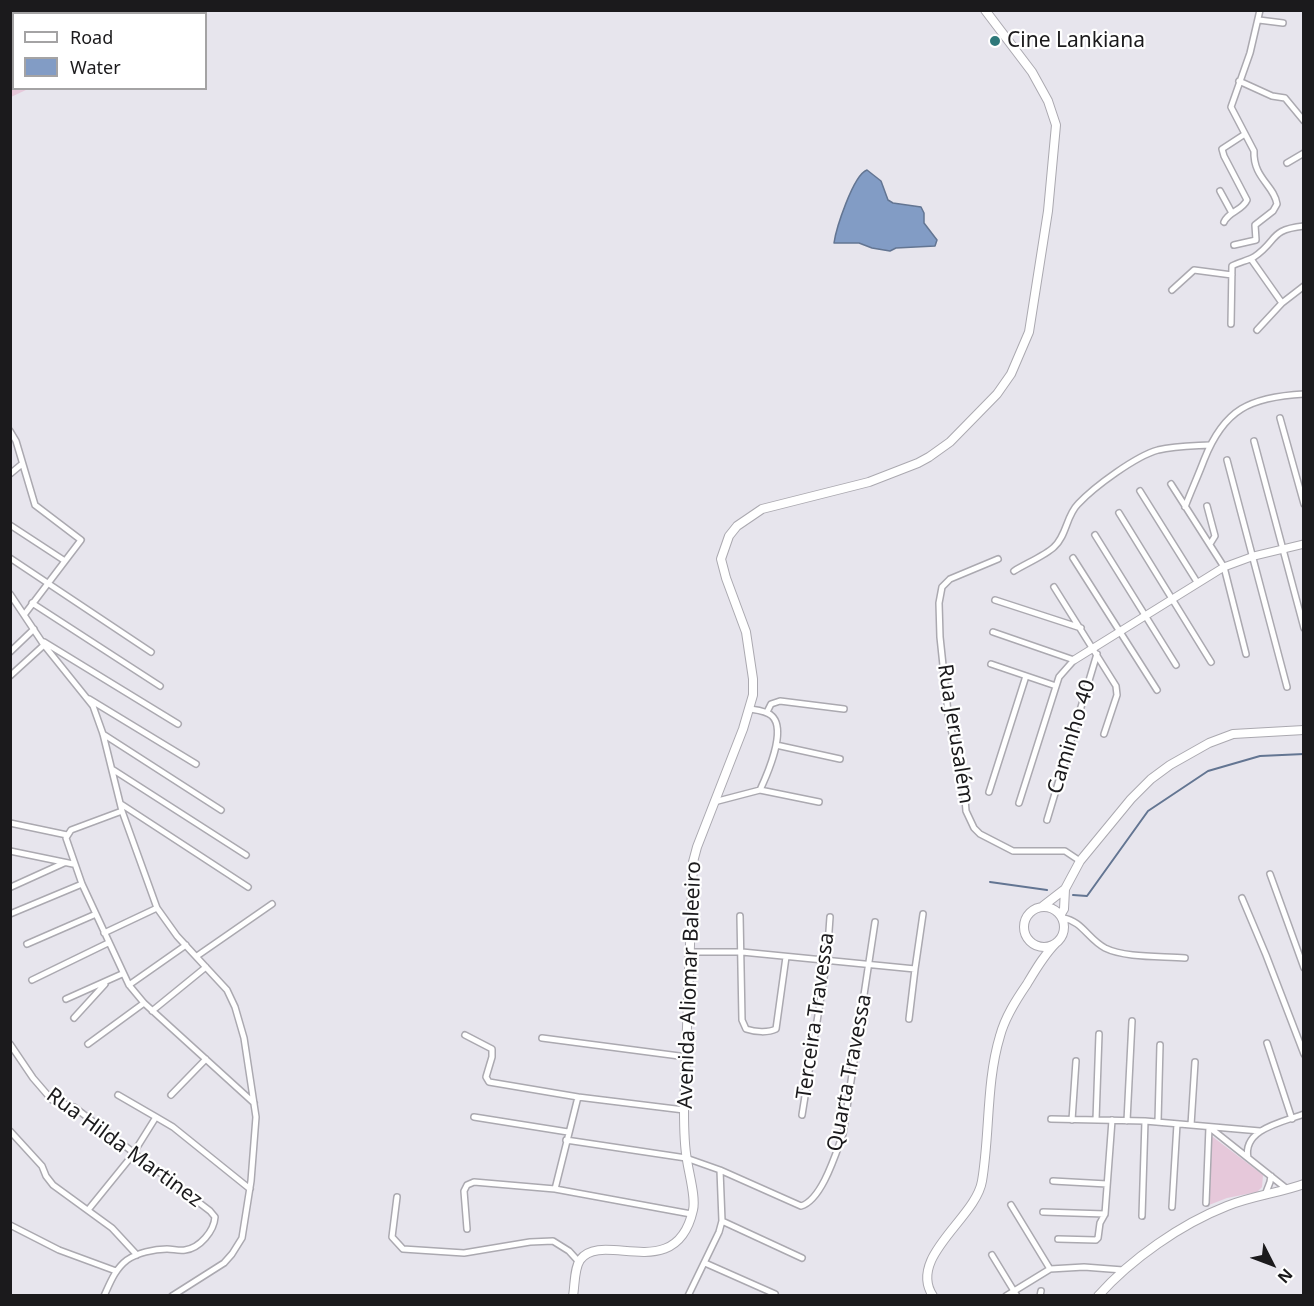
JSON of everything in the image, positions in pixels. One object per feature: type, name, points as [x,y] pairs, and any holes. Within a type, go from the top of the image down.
[{"type":"main road","name":"Avenida Aliomar Baleeiro","points":[[692,1214],[684,1110],[693,862],[697,846],[750,709],[753,687],[746,632],[721,559],[729,536],[737,526],[762,509],[869,482],[918,464],[929,457],[950,442],[997,394],[1011,374],[1029,332],[1048,210],[1056,125],[1048,101],[1032,72],[985,10]]},
{"type":"main road","points":[[1036,968],[1037,957],[1033,944],[1025,934],[1024,922],[1031,911],[1043,906],[1065,889],[1080,861],[1131,799],[1151,779],[1170,765],[1209,743],[1233,734],[1304,729]]},
{"type":"main road","points":[[1062,916],[1065,889]]},
{"type":"main road","points":[[933,1296],[927,1279],[929,1265],[941,1245],[966,1214],[982,1183],[999,1038],[1009,1012],[1036,968],[1063,936],[1065,927],[1062,916],[1056,909],[1043,906]]},
{"type":"main road","points":[[1033,944],[1045,947],[1056,944]]},
{"type":"main road","points":[[1098,1296],[1123,1270],[1194,1222],[1228,1206],[1304,1184]]},
{"type":"main road","points":[[574,1295],[579,1262],[582,1257],[595,1251],[652,1252],[668,1247],[685,1232],[692,1214]]},
{"type":"street","points":[[1234,245],[1256,240],[1255,225],[1276,208],[1273,193],[1258,172],[1253,158],[1254,151],[1231,107],[1250,53],[1260,10]]},
{"type":"street","points":[[1259,20],[1283,23]]},
{"type":"street","points":[[1239,81],[1272,96],[1285,98],[1304,121]]},
{"type":"street","points":[[1224,222],[1227,216],[1243,208],[1247,197],[1222,149],[1245,134]]},
{"type":"street","points":[[1287,164],[1304,153]]},
{"type":"street","points":[[1220,191],[1232,213]]},
{"type":"street","points":[[1232,324],[1232,266],[1251,259],[1266,247],[1278,232],[1291,227],[1304,226]]},
{"type":"street","points":[[1251,259],[1282,303]]},
{"type":"street","points":[[1172,290],[1194,270],[1232,275]]},
{"type":"street","points":[[1257,330],[1282,303],[1304,286]]},
{"type":"street","points":[[1185,507],[1209,445],[1220,427],[1237,411],[1255,402],[1304,394]]},
{"type":"street","points":[[1280,418],[1304,504]]},
{"type":"street","points":[[10,431],[16,441],[35,505],[79,537],[81,541],[24,615]]},
{"type":"street","points":[[1254,441],[1304,628]]},
{"type":"street","points":[[1014,571],[1054,547],[1060,540],[1078,503],[1124,468],[1156,451],[1209,445]]},
{"type":"street","points":[[1227,460],[1287,687]]},
{"type":"street","points":[[10,474],[22,464]]},
{"type":"street","points":[[1171,484],[1224,567],[1246,654]]},
{"type":"street","points":[[1140,492],[1197,582]]},
{"type":"street","points":[[1207,506],[1215,536],[1210,544]]},
{"type":"street","points":[[1119,513],[1211,662]]},
{"type":"street","points":[[10,525],[65,561]]},
{"type":"street","points":[[1095,536],[1176,665]]},
{"type":"street","points":[[1019,803],[1059,676],[1074,660],[1095,652],[1120,632],[1224,567],[1254,556],[1304,544]]},
{"type":"street","points":[[10,558],[151,652]]},
{"type":"street","points":[[1073,558],[1157,690]]},
{"type":"street","name":"Rua Jerusalém","points":[[998,559],[950,579],[942,587],[939,603],[940,637],[949,722],[963,774],[966,811],[974,828],[980,834],[1013,851],[1059,850],[1065,851],[1080,861]]},
{"type":"street","points":[[1054,587],[1114,681],[1117,691],[1104,734]]},
{"type":"street","points":[[10,594],[43,643],[89,699],[103,734],[122,807],[157,908],[186,945],[223,984],[235,1007],[244,1038],[254,1103],[255,1139],[242,1239],[224,1263],[172,1296]]},
{"type":"street","points":[[995,600],[1081,628]]},
{"type":"street","points":[[32,603],[160,686]]},
{"type":"street","points":[[12,648],[34,629]]},
{"type":"street","points":[[993,632],[1074,660]]},
{"type":"street","points":[[10,676],[43,643]]},
{"type":"street","points":[[43,643],[178,724]]},
{"type":"street","name":"Caminho 40","points":[[1047,820],[1095,652]]},
{"type":"street","points":[[991,664],[1056,686]]},
{"type":"street","points":[[989,792],[1026,676]]},
{"type":"street","points":[[89,699],[196,764]]},
{"type":"street","points":[[767,712],[774,702],[780,701],[844,709]]},
{"type":"street","points":[[750,709],[767,712],[778,724],[776,745],[760,790]]},
{"type":"street","points":[[103,734],[221,810]]},
{"type":"street","points":[[776,745],[840,759]]},
{"type":"street","points":[[112,769],[246,855]]},
{"type":"street","points":[[714,802],[760,790],[819,802]]},
{"type":"street","points":[[122,807],[71,830],[66,842],[73,864],[108,943],[122,974],[144,1003],[254,1103]]},
{"type":"street","points":[[122,807],[248,887]]},
{"type":"street","points":[[10,823],[67,835]]},
{"type":"street","points":[[10,851],[73,864]]},
{"type":"street","points":[[11,887],[66,863]]},
{"type":"street","points":[[1270,873],[1304,968]]},
{"type":"street","points":[[10,914],[82,884]]},
{"type":"street","points":[[1242,898],[1304,1054]]},
{"type":"street","points":[[197,956],[272,904]]},
{"type":"street","points":[[104,933],[157,908]]},
{"type":"street","points":[[27,944],[96,914]]},
{"type":"street","points":[[909,1019],[923,914]]},
{"type":"street","points":[[740,916],[743,1026],[752,1031],[776,1029],[786,957]]},
{"type":"street","points":[[1062,916],[1074,920],[1093,940],[1108,950],[1185,958]]},
{"type":"street","name":"Terceira Travessa","points":[[802,1115],[827,959],[830,918]]},
{"type":"street","name":"Quarta Travessa","points":[[720,1170],[801,1206],[806,1205],[817,1191],[832,1166],[843,1134],[875,922]]},
{"type":"street","points":[[32,980],[108,943]]},
{"type":"street","points":[[129,985],[186,945]]},
{"type":"street","points":[[689,952],[742,951],[915,969]]},
{"type":"street","points":[[152,1011],[206,967]]},
{"type":"street","points":[[66,999],[122,974]]},
{"type":"street","points":[[74,1018],[108,981]]},
{"type":"street","points":[[88,1044],[144,1003]]},
{"type":"street","points":[[1127,1121],[1132,1021]]},
{"type":"street","points":[[1096,1120],[1099,1034]]},
{"type":"street","points":[[465,1035],[492,1049],[486,1077],[489,1082],[684,1110]]},
{"type":"street","points":[[542,1038],[687,1057]]},
{"type":"street","points":[[1267,1043],[1292,1119]]},
{"type":"street","name":"Rua Hilda Martinez","points":[[10,1044],[33,1078],[52,1100],[74,1107],[210,1210],[215,1217],[210,1231],[192,1248],[159,1249],[128,1259],[116,1271],[104,1296]]},
{"type":"street","points":[[1158,1122],[1160,1045]]},
{"type":"street","points":[[171,1095],[206,1059]]},
{"type":"street","points":[[1072,1120],[1076,1062]]},
{"type":"street","points":[[1191,1125],[1194,1062]]},
{"type":"street","points":[[118,1095],[173,1126],[250,1189]]},
{"type":"street","points":[[555,1189],[578,1096]]},
{"type":"street","points":[[1248,1158],[1249,1142],[1260,1131],[1304,1114]]},
{"type":"street","points":[[88,1210],[108,1188],[156,1117]]},
{"type":"street","points":[[474,1117],[568,1132]]},
{"type":"street","points":[[1051,1119],[1145,1121],[1260,1131]]},
{"type":"street","points":[[1058,1239],[1098,1239],[1100,1223],[1105,1214],[1112,1120]]},
{"type":"street","points":[[1142,1216],[1145,1121]]},
{"type":"street","points":[[1173,1206],[1177,1124]]},
{"type":"street","points":[[1209,1127],[1287,1189]]},
{"type":"street","points":[[1206,1203],[1209,1127]]},
{"type":"street","points":[[10,1131],[42,1166],[50,1182],[112,1228],[136,1255]]},
{"type":"street","points":[[566,1140],[686,1158],[720,1170],[722,1221],[705,1263],[688,1296]]},
{"type":"street","points":[[1265,1195],[1271,1176]]},
{"type":"street","points":[[1053,1181],[1107,1184]]},
{"type":"street","points":[[467,1229],[464,1191],[471,1183],[555,1189],[692,1214]]},
{"type":"street","points":[[398,1197],[392,1237],[403,1249],[470,1253],[530,1242],[553,1241],[569,1251],[579,1262]]},
{"type":"street","points":[[1011,1205],[1050,1269]]},
{"type":"street","points":[[1043,1212],[1105,1214]]},
{"type":"street","points":[[722,1221],[802,1258]]},
{"type":"street","points":[[10,1225],[59,1250],[116,1271]]},
{"type":"street","points":[[992,1255],[1016,1293]]},
{"type":"street","points":[[705,1263],[775,1294]]},
{"type":"street","points":[[1006,1296],[1016,1293],[1050,1269],[1084,1267],[1123,1270]]},
{"type":"shaded area","points":[[11,10],[171,10],[170,12],[12,12],[12,90],[26,90],[11,97]]},
{"type":"shaded area","points":[[1209,1134],[1263,1175],[1262,1187],[1257,1192],[1227,1198],[1209,1205]]},
{"type":"water","points":[[867,170],[881,181],[888,200],[893,203],[921,207],[924,213],[924,223],[937,240],[935,246],[896,248],[890,251],[859,243],[834,243],[851,192],[856,182]]},
{"type":"waterway","points":[[1073,895],[1087,896],[1148,811],[1208,771],[1260,756],[1304,754]]},
{"type":"waterway","points":[[990,882],[1047,890]]},
{"type":"place","name":"Cine Lankiana","points":[[995,41]]}]
